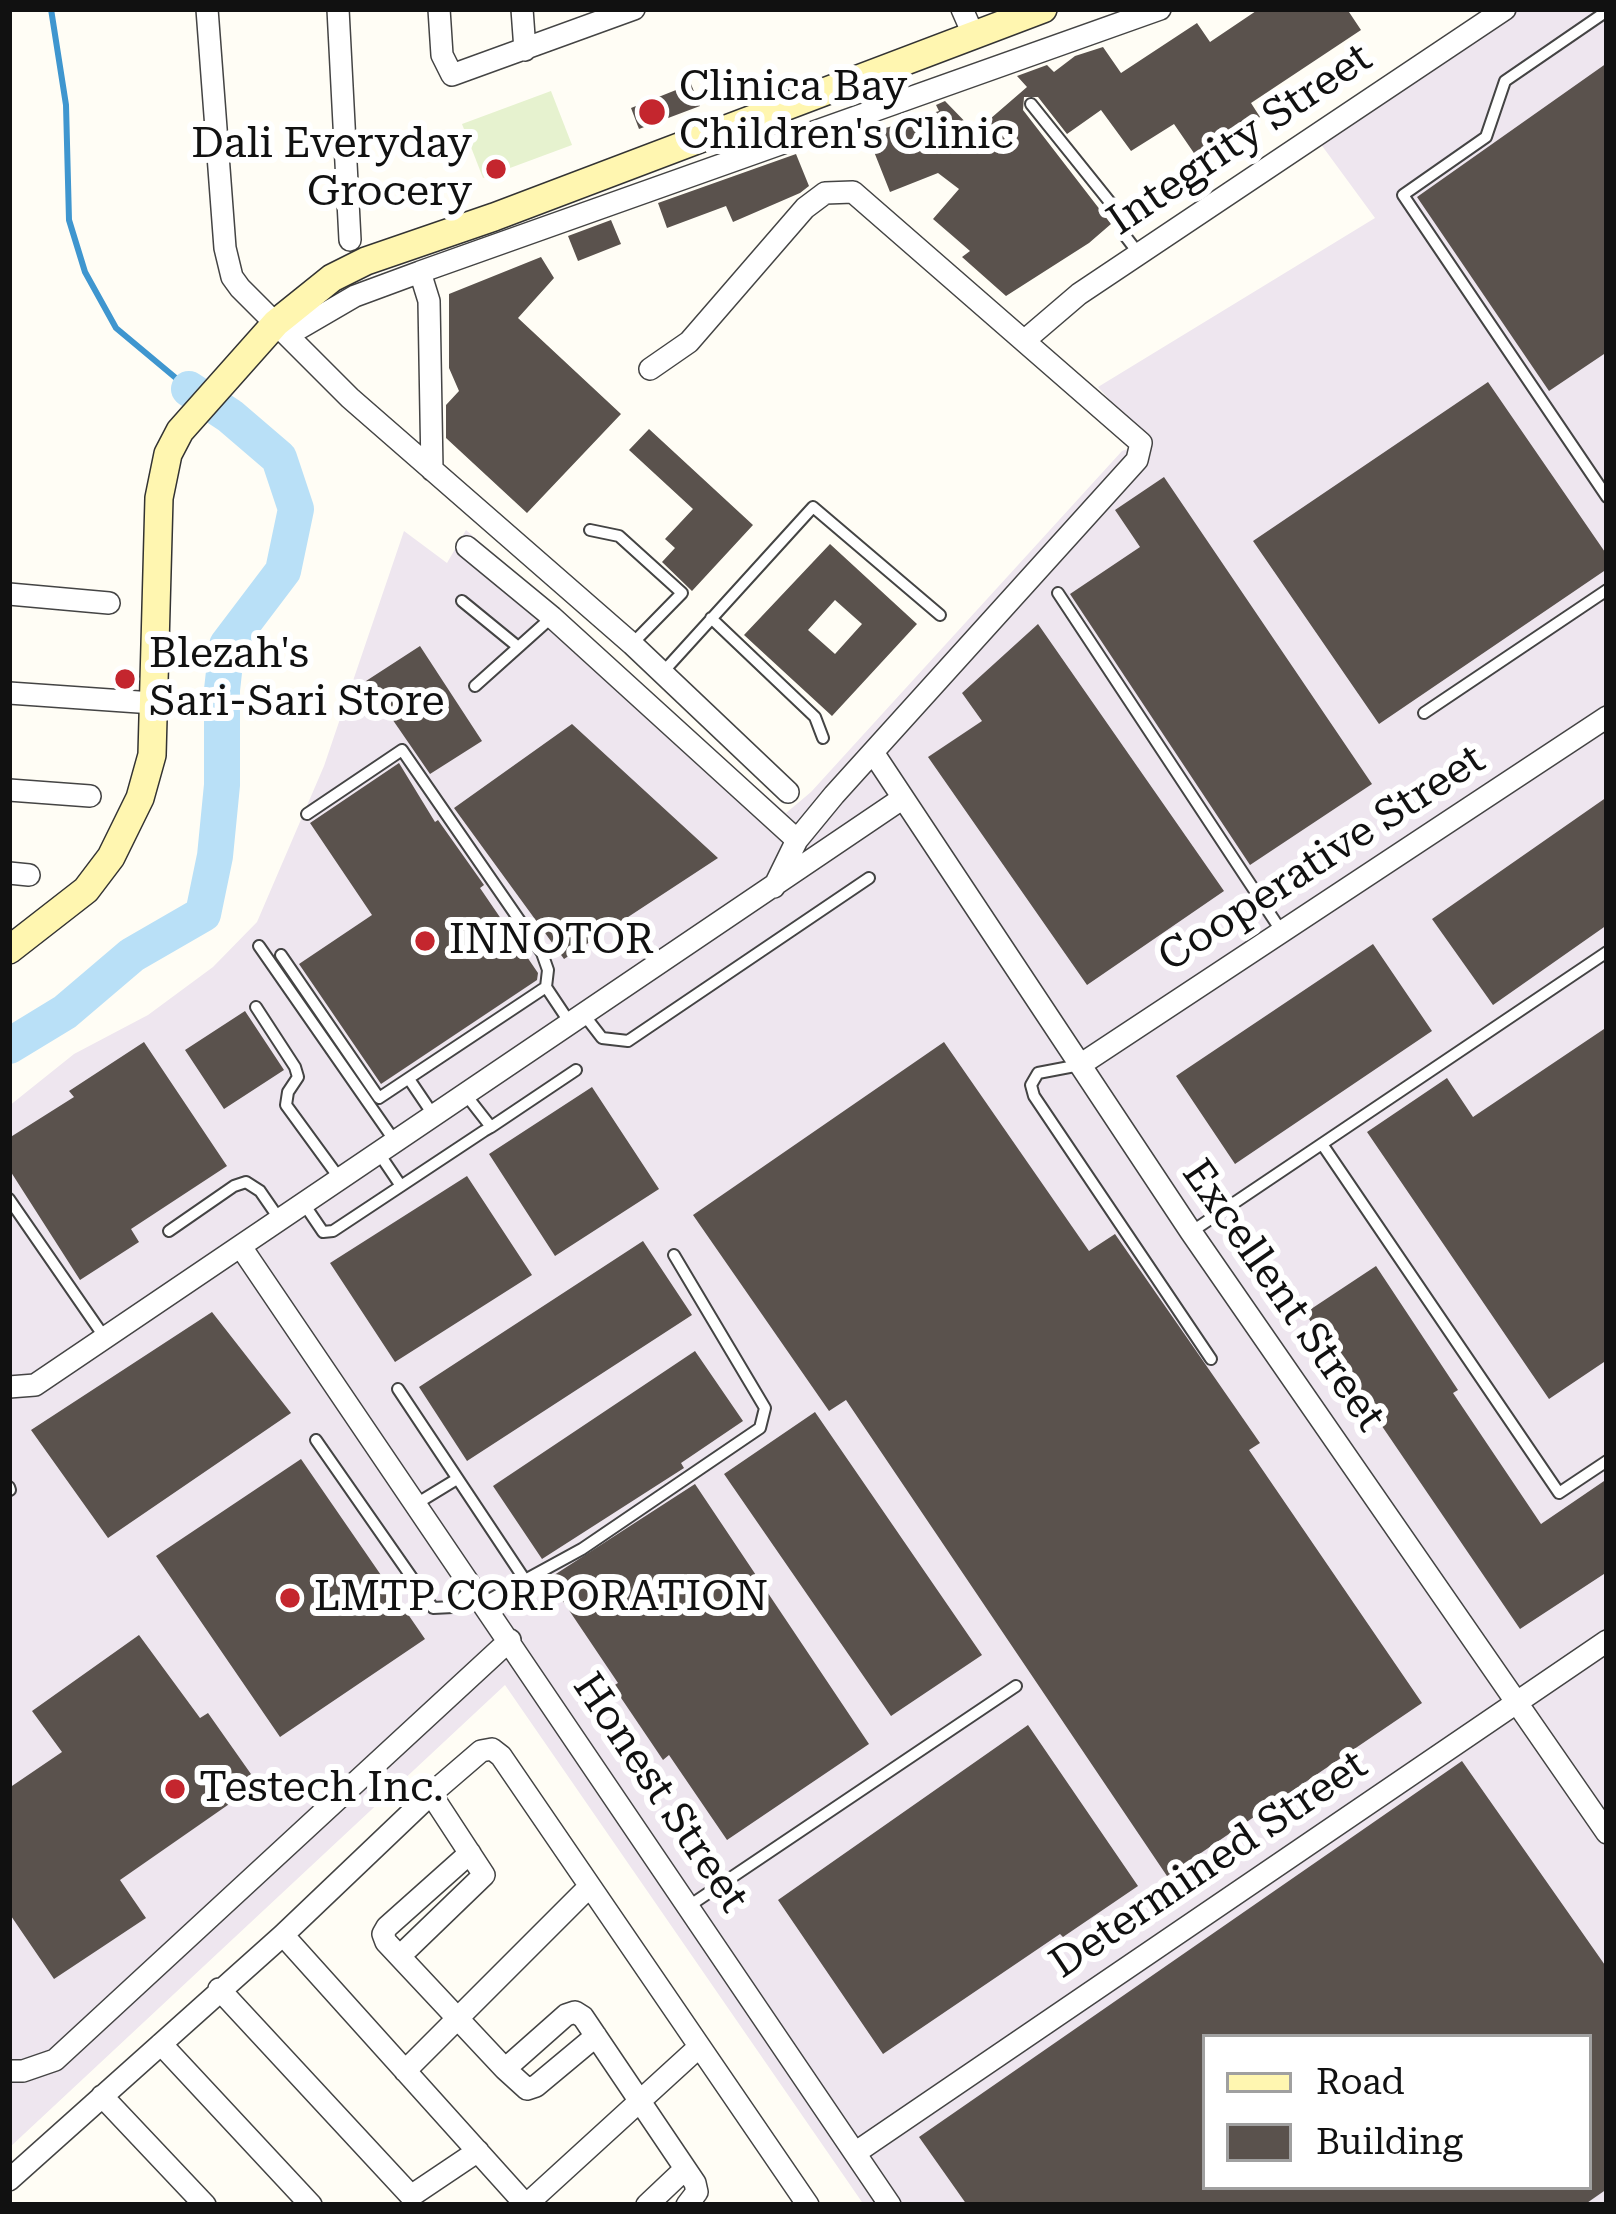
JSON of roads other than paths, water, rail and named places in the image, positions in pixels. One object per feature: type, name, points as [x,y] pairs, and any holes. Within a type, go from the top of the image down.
[{"type":"main road","points":[[9,950],[86,890],[111,857],[148,774],[159,498],[168,454],[180,431],[247,353],[282,329],[332,278],[366,261],[516,208],[968,21],[1043,9]]},
{"type":"street","points":[[207,9],[227,261],[240,288],[350,398],[632,644],[788,792]]},
{"type":"street","points":[[338,9],[350,240]]},
{"type":"street","points":[[439,9],[442,55],[452,75],[634,9]]},
{"type":"street","points":[[522,9],[525,50]]},
{"type":"street","points":[[282,329],[420,272],[1160,9]]},
{"type":"street","name":"Integrity Street","points":[[1024,341],[1079,294],[1504,9]]},
{"type":"street","points":[[650,369],[689,342],[806,208],[825,193],[853,192],[1141,442],[1137,460],[797,840],[775,887]]},
{"type":"street","points":[[420,272],[429,301],[432,470]]},
{"type":"street","points":[[466,547],[552,617],[797,840]]},
{"type":"street","points":[[9,594],[109,603]]},
{"type":"street","points":[[9,693],[153,703]]},
{"type":"street","name":"Cooperative Street","points":[[1080,1065],[1607,717]]},
{"type":"street","name":"Excellent Street","points":[[874,754],[1191,1232],[1607,1833]]},
{"type":"street","points":[[9,790],[89,796]]},
{"type":"street","points":[[9,1387],[35,1385],[903,798]]},
{"type":"street","name":"Honest Street","points":[[241,1247],[890,2205]]},
{"type":"street","points":[[9,2071],[23,2072],[55,2060],[510,1640]]},
{"type":"street","name":"Determined Street","points":[[855,2153],[1607,1641]]},
{"type":"street","points":[[9,2180],[283,1935],[431,1794],[481,1751],[492,1749],[808,2205]]},
{"type":"street","points":[[431,1794],[470,1853],[387,1927],[386,1942],[527,2090],[596,2036]]},
{"type":"street","points":[[405,2071],[589,1887]]},
{"type":"street","points":[[283,1935],[526,2205],[699,2047]]},
{"type":"street","points":[[219,1989],[411,2196],[478,2151]]},
{"type":"street","points":[[505,2069],[566,2015],[575,2012],[583,2017],[697,2192],[687,2205]]},
{"type":"street","points":[[161,2044],[311,2205]]},
{"type":"street","points":[[102,2096],[205,2205]]},
{"type":"street","points":[[646,2205],[684,2170]]},
{"type":"lane","points":[[1607,11],[1505,81],[1486,137],[1403,195],[1607,497]]},
{"type":"lane","points":[[1031,104],[1117,211],[1126,237],[1139,254]]},
{"type":"lane","points":[[663,672],[813,507],[940,615]]},
{"type":"lane","points":[[590,530],[620,536],[682,593],[632,644]]},
{"type":"lane","points":[[1424,713],[1607,590]]},
{"type":"lane","points":[[1058,593],[1282,932]]},
{"type":"lane","points":[[462,601],[517,646]]},
{"type":"lane","points":[[475,686],[552,617]]},
{"type":"lane","points":[[711,618],[814,717],[823,738]]},
{"type":"lane","points":[[281,955],[379,1098],[546,987],[548,970],[542,953],[402,750],[307,814]]},
{"type":"lane","points":[[546,987],[602,1038],[628,1041],[868,878]]},
{"type":"lane","points":[[259,946],[387,1147],[401,1186]]},
{"type":"lane","points":[[1191,1232],[1607,952]]},
{"type":"lane","points":[[256,1007],[295,1067],[298,1077],[287,1092],[286,1105],[340,1179]]},
{"type":"lane","points":[[1080,1065],[1038,1073],[1031,1085],[1034,1096],[1211,1359]]},
{"type":"lane","points":[[304,1204],[327,1233],[575,1070]]},
{"type":"lane","points":[[409,1078],[434,1116]]},
{"type":"lane","points":[[466,1094],[490,1127]]},
{"type":"lane","points":[[1322,1144],[1559,1492],[1607,1462]]},
{"type":"lane","points":[[170,1231],[233,1186],[246,1182],[260,1191],[280,1220]]},
{"type":"lane","points":[[9,1199],[105,1338]]},
{"type":"lane","points":[[316,1440],[433,1608],[453,1607],[524,1580],[582,1549],[760,1428],[765,1408],[674,1255]]},
{"type":"lane","points":[[398,1389],[524,1580]]},
{"type":"lane","points":[[416,1504],[457,1479]]},
{"type":"lane","points":[[689,1906],[1016,1685]]},
{"type":"waterway","points":[[51,9],[66,105],[69,220],[85,272],[116,328],[189,389]]},
{"type":"waterway","points":[[9,1046],[65,1012],[132,955],[203,914],[222,785],[227,645],[283,571],[296,509],[279,458],[189,389]]},
{"type":"place","name":"Clinica Bay Children's Clinic","points":[[652,112]]},
{"type":"place","name":"Dali Everyday Grocery","points":[[496,169]]},
{"type":"place","name":"Blezah's Sari-Sari Store","points":[[125,679]]},
{"type":"place","name":"INNOTOR","points":[[425,941]]},
{"type":"place","name":"LMTP CORPORATION","points":[[290,1598]]},
{"type":"place","name":"Testech Inc.","points":[[175,1789]]}]
